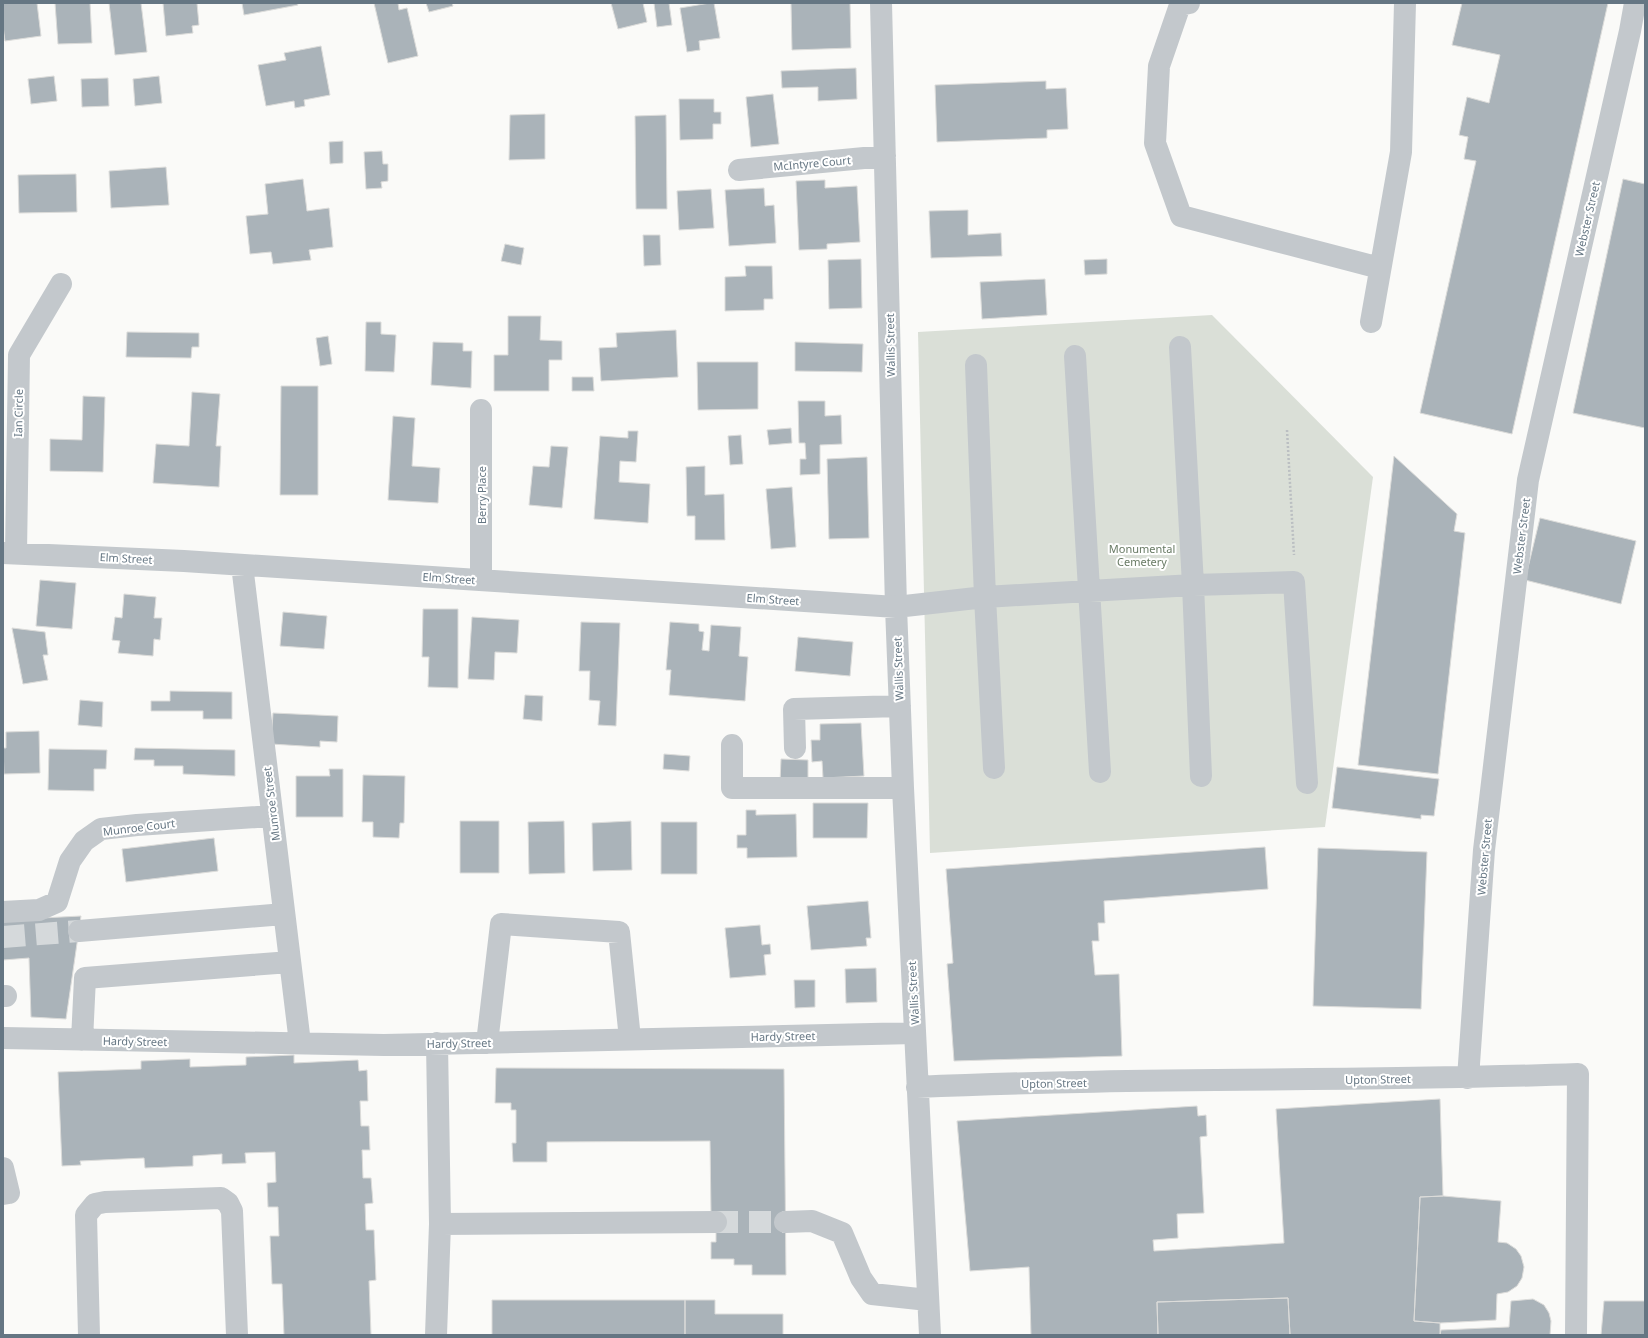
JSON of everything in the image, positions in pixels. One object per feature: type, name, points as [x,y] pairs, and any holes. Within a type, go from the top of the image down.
[{"type":"street","name":"Wallis Street","points":[[882,3],[896,607],[903,788],[930,1335]]},
{"type":"street","points":[[1189,3],[1180,5],[1158,66],[1155,143],[1182,216],[1380,268]]},
{"type":"street","points":[[1371,322],[1401,152],[1405,3]]},
{"type":"street","name":"Webster Street","points":[[1468,1078],[1484,850],[1528,480],[1638,31],[1635,3]]},
{"type":"street","name":"McIntyre Court","points":[[739,170],[885,156]]},
{"type":"street","name":"Ian Circle","points":[[10,553],[18,355],[61,284]]},
{"type":"street","points":[[1180,347],[1193,585],[1201,776]]},
{"type":"street","points":[[1075,356],[1100,772]]},
{"type":"street","points":[[976,365],[985,597],[994,768]]},
{"type":"street","name":"Berry Place","points":[[481,410],[481,580]]},
{"type":"street","name":"Elm Street","points":[[10,553],[242,565],[896,607],[985,597],[1193,585],[1294,582]]},
{"type":"street","name":"Munroe Street","points":[[242,565],[300,1044]]},
{"type":"street","points":[[1294,582],[1307,783]]},
{"type":"street","points":[[795,748],[794,710],[900,706]]},
{"type":"street","points":[[732,745],[732,788],[903,788]]},
{"type":"street","name":"Munroe Court","points":[[3,912],[39,910],[57,902],[70,861],[84,841],[102,830],[137,825],[272,816]]},
{"type":"street","points":[[79,932],[284,914]]},
{"type":"street","points":[[486,1043],[502,924],[619,932],[630,1039]]},
{"type":"street","points":[[82,1040],[85,978],[290,962]]},
{"type":"street","name":"Hardy Street","points":[[3,1038],[384,1045],[915,1033]]},
{"type":"street","points":[[436,1335],[440,1224],[437,1044]]},
{"type":"street","name":"Upton Street","points":[[917,1087],[1008,1083],[1468,1078],[1578,1074],[1576,1335]]},
{"type":"street","points":[[3,1168],[6,1193]]},
{"type":"street","points":[[89,1335],[86,1215],[95,1204],[105,1202],[221,1198],[228,1203],[232,1211],[237,1335]]},
{"type":"street","points":[[785,1222],[812,1221],[842,1233],[861,1278],[872,1294],[928,1300]]},
{"type":"street","points":[[440,1224],[716,1222]]},
{"type":"path","points":[[1287,430],[1293,521],[1294,582]]},
{"type":"green space","name":"Monumental Cemetery","points":[[1212,315],[1373,477],[1325,827],[930,853],[918,332]]},
{"type":"building","points":[[3,3],[37,3],[41,36],[5,41],[3,26]]},
{"type":"building","points":[[55,3],[90,3],[92,43],[58,44]]},
{"type":"building","points":[[109,3],[141,3],[147,52],[115,55]]},
{"type":"building","points":[[163,3],[197,3],[199,25],[192,26],[193,33],[166,36]]},
{"type":"building","points":[[242,3],[297,3],[298,5],[244,15]]},
{"type":"building","points":[[374,3],[398,3],[399,10],[407,8],[418,56],[388,63]]},
{"type":"building","points":[[426,3],[452,3],[453,6],[429,12]]},
{"type":"building","points":[[611,3],[643,3],[647,22],[618,29]]},
{"type":"building","points":[[654,3],[669,3],[672,25],[657,27]]},
{"type":"building","points":[[714,3],[720,38],[699,41],[700,50],[687,52],[680,8]]},
{"type":"building","points":[[791,3],[850,3],[851,48],[792,50]]},
{"type":"building","points":[[1462,3],[1608,3],[1512,434],[1420,413],[1476,161],[1464,159],[1468,137],[1459,135],[1467,97],[1489,103],[1500,55],[1452,45]]},
{"type":"building","points":[[321,46],[330,95],[304,100],[305,106],[295,108],[294,101],[266,106],[258,65],[286,60],[284,53]]},
{"type":"building","points":[[856,68],[857,99],[818,101],[818,87],[782,88],[781,71]]},
{"type":"building","points":[[54,76],[57,101],[31,104],[28,79]]},
{"type":"building","points":[[159,76],[162,103],[135,106],[133,79]]},
{"type":"building","points":[[108,78],[109,106],[82,107],[81,79]]},
{"type":"building","points":[[1046,81],[1046,89],[1066,88],[1068,129],[1047,130],[1047,138],[937,142],[935,85]]},
{"type":"building","points":[[773,94],[779,144],[751,147],[746,97]]},
{"type":"building","points":[[679,99],[714,99],[714,112],[721,112],[721,124],[713,124],[713,139],[680,140]]},
{"type":"building","points":[[545,114],[545,159],[509,160],[510,115]]},
{"type":"building","points":[[666,115],[667,209],[636,209],[635,116]]},
{"type":"building","points":[[343,141],[343,163],[330,164],[329,142]]},
{"type":"building","points":[[382,151],[383,164],[388,164],[388,181],[381,182],[382,188],[366,189],[364,152]]},
{"type":"building","points":[[166,167],[169,205],[111,208],[109,171]]},
{"type":"building","points":[[76,174],[77,212],[19,213],[18,175]]},
{"type":"building","points":[[303,179],[307,211],[329,208],[333,247],[309,250],[311,260],[273,264],[271,252],[250,254],[246,216],[268,214],[265,184]]},
{"type":"building","points":[[1623,179],[1645,184],[1645,428],[1573,413]]},
{"type":"building","points":[[825,180],[825,188],[857,186],[860,242],[827,244],[827,249],[799,250],[796,181]]},
{"type":"building","points":[[764,188],[765,206],[774,205],[776,243],[729,246],[725,190]]},
{"type":"building","points":[[711,189],[714,228],[679,230],[677,191]]},
{"type":"building","points":[[968,210],[968,235],[1001,233],[1002,256],[931,258],[929,211]]},
{"type":"building","points":[[643,235],[660,235],[661,265],[644,266]]},
{"type":"building","points":[[505,244],[524,248],[521,265],[501,261]]},
{"type":"building","points":[[861,259],[862,308],[829,309],[828,260]]},
{"type":"building","points":[[1107,259],[1107,274],[1085,275],[1084,260]]},
{"type":"building","points":[[745,266],[772,266],[773,299],[764,299],[764,310],[725,311],[725,277],[746,276]]},
{"type":"building","points":[[1045,279],[1047,315],[982,319],[980,282]]},
{"type":"building","points":[[508,316],[541,316],[540,340],[562,341],[562,360],[549,360],[549,391],[494,391],[494,355],[508,355]]},
{"type":"building","points":[[366,322],[381,322],[381,334],[396,335],[394,372],[365,371]]},
{"type":"building","points":[[676,330],[678,377],[601,381],[599,348],[617,347],[616,333]]},
{"type":"building","points":[[127,332],[199,333],[199,347],[192,347],[191,358],[126,357]]},
{"type":"building","points":[[328,336],[332,364],[320,366],[316,338]]},
{"type":"building","points":[[433,342],[463,343],[463,351],[472,351],[471,388],[431,385]]},
{"type":"building","points":[[795,342],[863,344],[862,372],[795,371]]},
{"type":"building","points":[[697,362],[758,362],[758,409],[698,410]]},
{"type":"building","points":[[572,377],[593,377],[594,391],[572,391]]},
{"type":"building","points":[[281,386],[318,386],[318,495],[280,495]]},
{"type":"building","points":[[192,392],[220,394],[216,446],[221,446],[219,487],[153,483],[156,444],[189,446]]},
{"type":"building","points":[[83,396],[105,397],[103,472],[50,471],[50,439],[82,440]]},
{"type":"building","points":[[798,401],[825,401],[825,416],[841,415],[842,444],[820,445],[820,474],[800,475],[800,459],[806,459],[805,443],[799,443]]},
{"type":"building","points":[[393,416],[415,418],[412,466],[440,468],[438,503],[388,500]]},
{"type":"building","points":[[791,428],[792,443],[769,445],[767,430]]},
{"type":"building","points":[[628,431],[638,431],[636,462],[620,461],[619,482],[650,484],[648,523],[594,519],[600,436],[628,438]]},
{"type":"building","points":[[741,435],[743,464],[730,465],[728,436]]},
{"type":"building","points":[[551,446],[568,447],[562,508],[529,505],[533,466],[549,467]]},
{"type":"building","points":[[1394,456],[1457,514],[1454,531],[1465,533],[1438,774],[1358,765]]},
{"type":"building","points":[[867,457],[869,538],[829,539],[827,459]]},
{"type":"building","points":[[705,466],[705,495],[724,494],[725,540],[695,540],[695,516],[687,516],[686,467]]},
{"type":"building","points":[[792,487],[796,547],[771,549],[766,489]]},
{"type":"building","points":[[1540,518],[1636,541],[1621,604],[1525,580]]},
{"type":"building","points":[[40,580],[76,583],[72,629],[36,626]]},
{"type":"building","points":[[124,594],[156,597],[154,618],[162,618],[160,640],[154,639],[153,656],[118,653],[120,641],[112,640],[115,617],[122,618]]},
{"type":"building","points":[[423,609],[458,609],[458,688],[428,687],[429,657],[422,657]]},
{"type":"building","points":[[283,612],[327,616],[324,649],[280,646]]},
{"type":"building","points":[[472,617],[519,620],[517,653],[495,652],[494,680],[468,679]]},
{"type":"building","points":[[581,622],[620,623],[616,726],[598,725],[600,701],[589,700],[590,671],[579,671]]},
{"type":"building","points":[[670,622],[699,624],[699,631],[704,632],[702,650],[709,651],[711,625],[741,627],[739,656],[748,657],[745,701],[669,695],[671,670],[666,670]]},
{"type":"building","points":[[12,628],[45,632],[48,655],[43,655],[48,680],[23,684]]},
{"type":"building","points":[[798,637],[853,642],[850,676],[795,671]]},
{"type":"building","points":[[170,691],[232,692],[232,719],[203,719],[203,711],[151,711],[151,701],[170,701]]},
{"type":"building","points":[[525,695],[543,696],[542,721],[523,719]]},
{"type":"building","points":[[80,700],[103,702],[102,727],[78,725]]},
{"type":"building","points":[[273,713],[338,716],[337,742],[320,741],[320,747],[271,744]]},
{"type":"building","points":[[861,723],[864,776],[823,778],[822,761],[812,762],[811,740],[820,740],[820,724]]},
{"type":"building","points":[[39,731],[40,773],[4,774],[3,748],[6,748],[6,732]]},
{"type":"building","points":[[135,748],[235,750],[235,776],[183,774],[183,766],[154,766],[154,760],[134,760]]},
{"type":"building","points":[[49,749],[107,750],[106,769],[94,769],[94,791],[48,790]]},
{"type":"building","points":[[664,754],[690,756],[689,771],[663,769]]},
{"type":"building","points":[[781,759],[808,760],[808,784],[780,783]]},
{"type":"building","points":[[1337,767],[1439,779],[1434,816],[1421,815],[1421,819],[1332,808]]},
{"type":"building","points":[[329,769],[343,769],[343,817],[296,817],[296,776],[330,776]]},
{"type":"building","points":[[363,775],[405,776],[404,823],[400,823],[399,838],[373,837],[373,822],[362,822]]},
{"type":"building","points":[[813,803],[868,803],[867,838],[813,838]]},
{"type":"building","points":[[746,810],[756,810],[756,815],[796,814],[797,857],[747,858],[747,848],[737,848],[737,835],[746,835]]},
{"type":"building","points":[[460,821],[499,821],[499,873],[460,873]]},
{"type":"building","points":[[564,821],[565,873],[529,874],[528,822]]},
{"type":"building","points":[[631,821],[632,870],[593,871],[592,823]]},
{"type":"building","points":[[661,822],[697,822],[697,874],[661,874]]},
{"type":"building","points":[[214,838],[218,871],[126,882],[122,849]]},
{"type":"building","points":[[1265,847],[1268,889],[1104,901],[1105,923],[1098,923],[1099,941],[1092,941],[1095,975],[1119,974],[1122,1056],[954,1061],[947,964],[953,963],[946,869]]},
{"type":"building","points":[[1318,848],[1427,852],[1421,1009],[1313,1006]]},
{"type":"building","points":[[868,901],[871,938],[866,938],[867,946],[811,950],[807,906]]},
{"type":"building","points":[[81,916],[66,1019],[31,1017],[29,958],[3,960],[3,920]]},
{"type":"building","points":[[760,925],[762,945],[770,944],[771,954],[764,955],[766,975],[730,978],[725,928]]},
{"type":"building","points":[[876,968],[877,1002],[846,1003],[845,969]]},
{"type":"building","points":[[794,980],[815,980],[815,1007],[795,1008]]},
{"type":"building","points":[[294,1055],[294,1063],[358,1060],[359,1071],[367,1070],[368,1101],[360,1101],[361,1126],[369,1126],[370,1150],[362,1150],[363,1178],[371,1178],[373,1203],[365,1204],[366,1230],[374,1230],[376,1280],[369,1281],[371,1335],[284,1335],[282,1284],[272,1284],[270,1236],[279,1236],[278,1207],[268,1207],[267,1183],[276,1182],[275,1152],[245,1153],[246,1163],[222,1164],[222,1154],[193,1156],[193,1166],[145,1168],[144,1158],[80,1161],[81,1165],[62,1166],[58,1072],[141,1069],[141,1061],[190,1059],[190,1067],[246,1065],[246,1057]]},
{"type":"building","points":[[496,1068],[784,1069],[786,1275],[752,1275],[752,1265],[734,1265],[734,1259],[711,1259],[711,1242],[716,1242],[716,1212],[711,1213],[710,1141],[547,1142],[547,1162],[513,1162],[512,1143],[516,1143],[516,1110],[511,1110],[511,1103],[495,1103]]},
{"type":"building","points":[[1440,1099],[1443,1196],[1420,1197],[1414,1321],[1440,1323],[1440,1335],[1290,1335],[1288,1298],[1157,1302],[1158,1335],[1031,1335],[1029,1267],[970,1271],[957,1121],[1197,1106],[1198,1116],[1206,1115],[1207,1136],[1200,1137],[1204,1213],[1177,1214],[1178,1238],[1153,1240],[1154,1251],[1284,1243],[1276,1109]]},
{"type":"building","points":[[1443,1196],[1501,1201],[1498,1242],[1507,1243],[1516,1249],[1521,1256],[1524,1267],[1522,1278],[1517,1286],[1508,1292],[1497,1294],[1496,1320],[1440,1323],[1414,1321],[1420,1197]]},
{"type":"building","points":[[1288,1298],[1290,1335],[1158,1335],[1157,1302]]},
{"type":"building","points":[[1533,1299],[1544,1305],[1549,1313],[1551,1321],[1550,1335],[1440,1335],[1441,1330],[1509,1327],[1511,1301]]},
{"type":"building","points":[[492,1300],[685,1300],[685,1335],[492,1335]]},
{"type":"building","points":[[685,1300],[715,1300],[715,1314],[783,1314],[783,1335],[685,1335]]},
{"type":"building","points":[[1604,1301],[1645,1301],[1645,1335],[1601,1335]]},
{"type":"tunnel","points":[[3,937],[79,931]]},
{"type":"tunnel","points":[[716,1222],[785,1222]]}]
